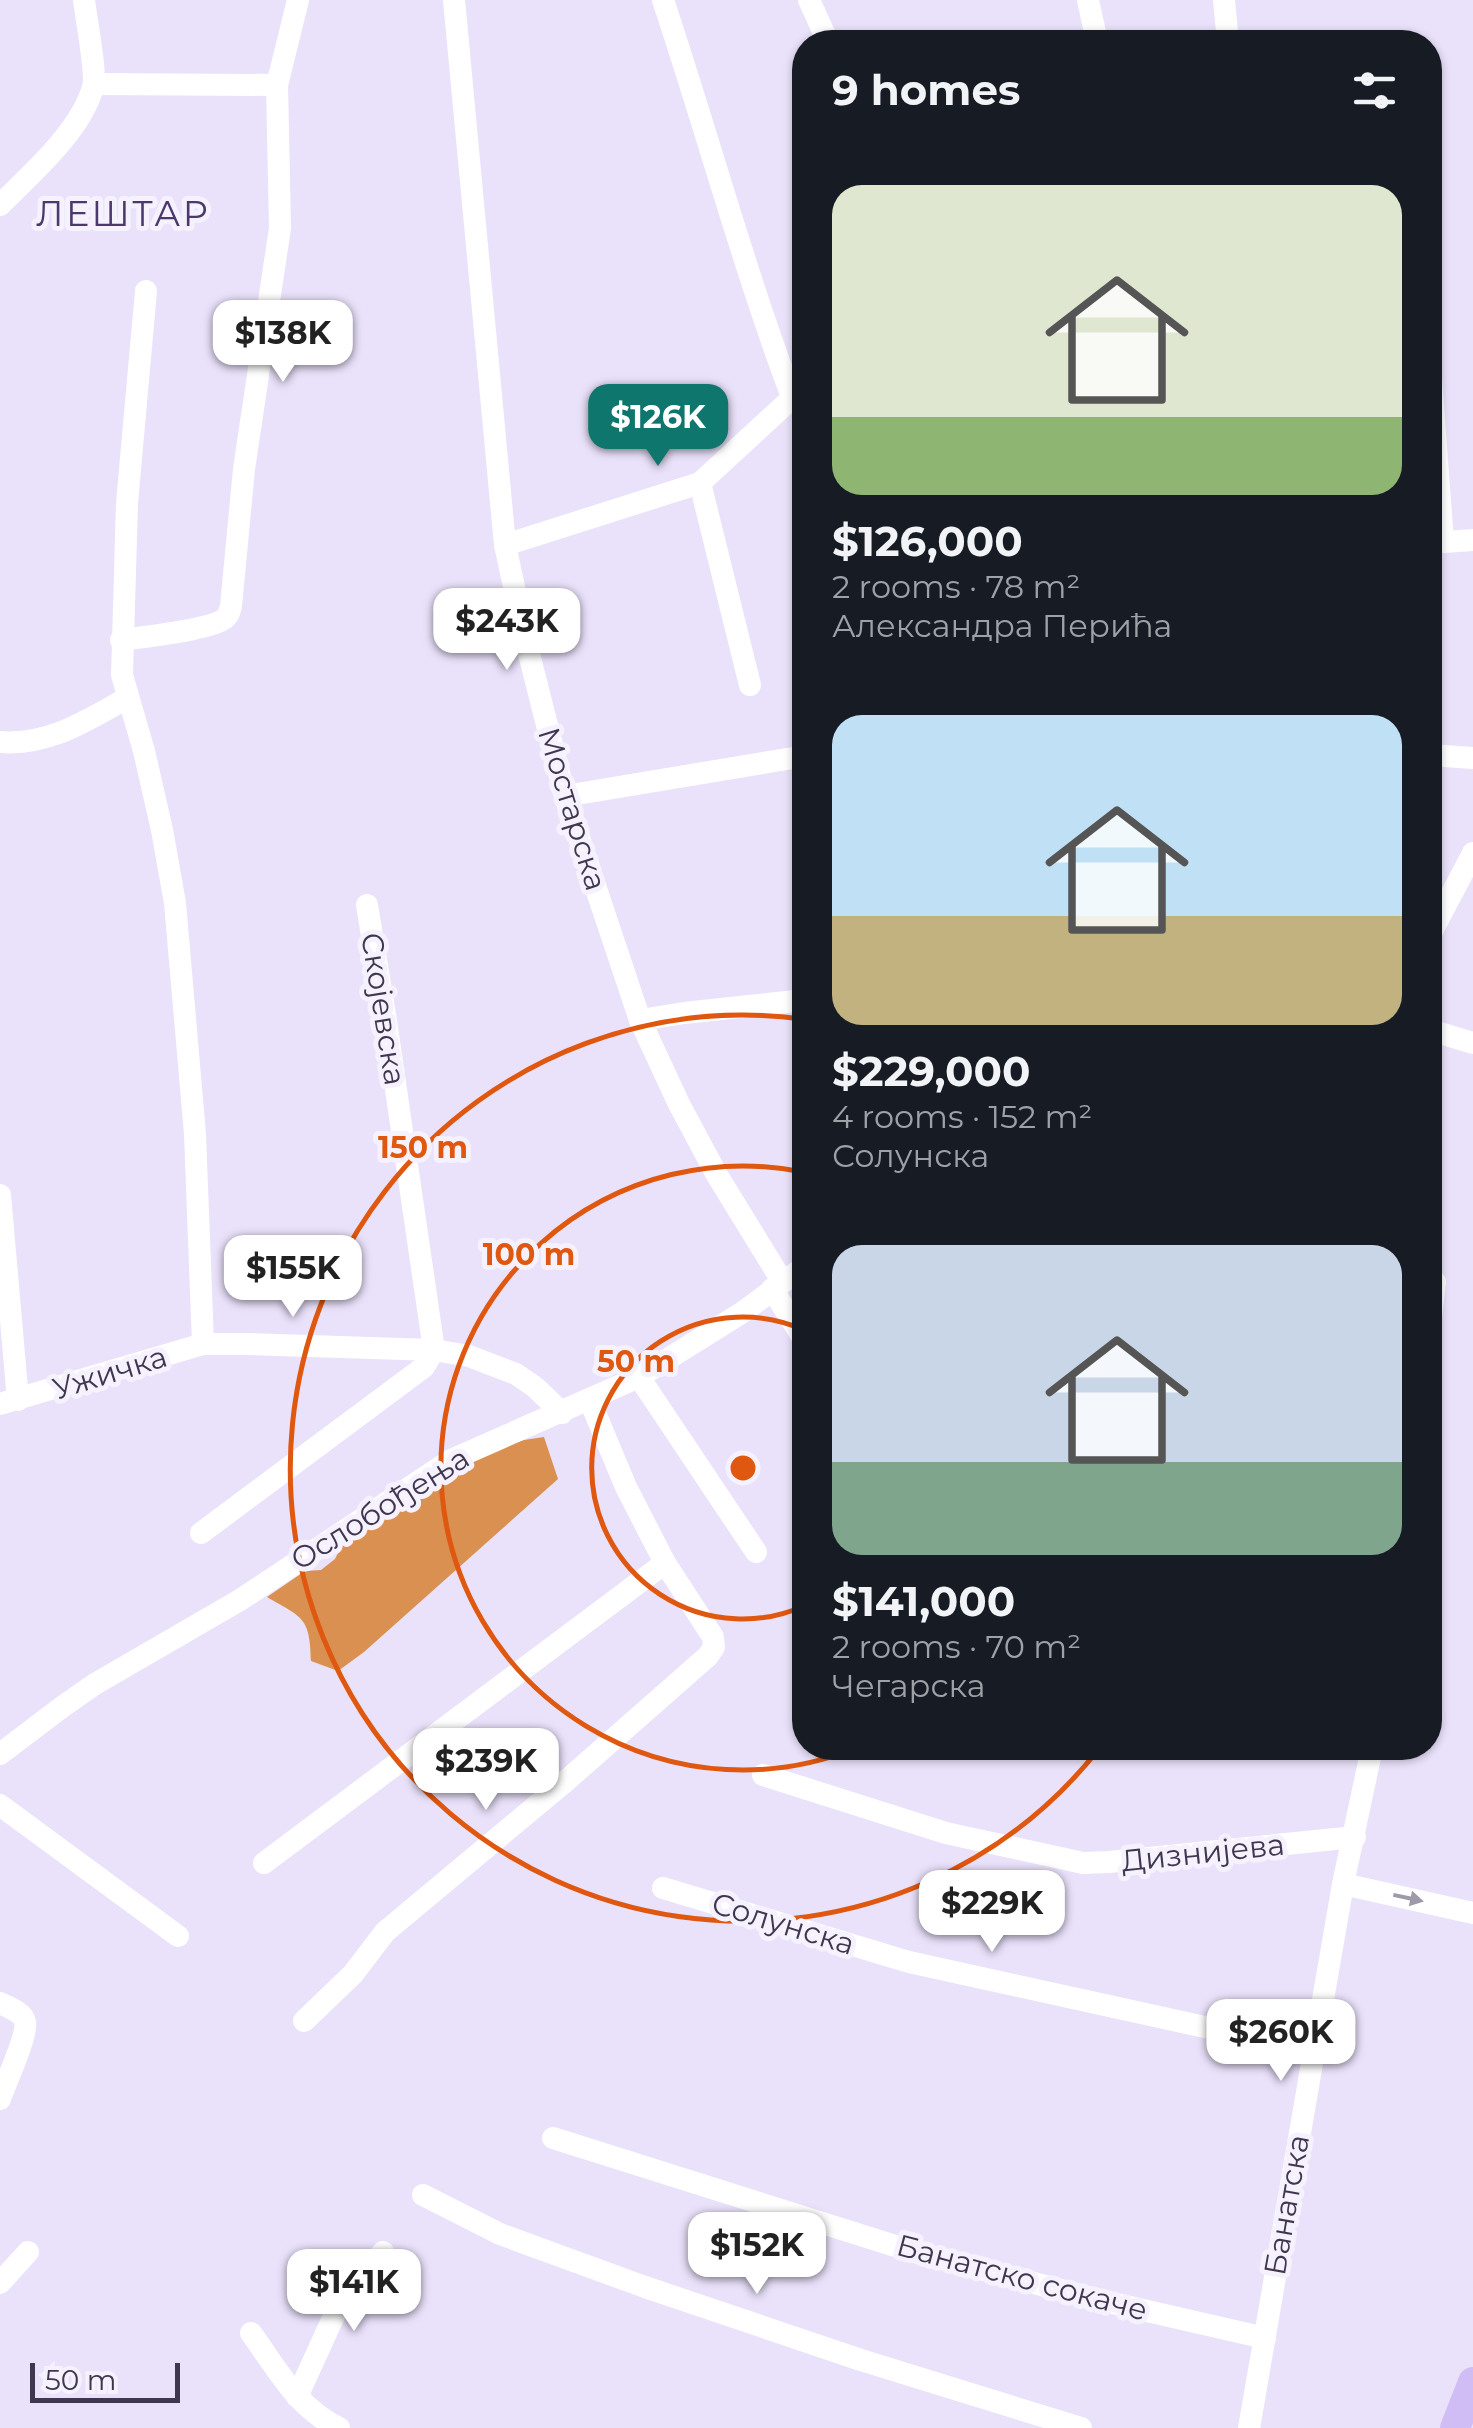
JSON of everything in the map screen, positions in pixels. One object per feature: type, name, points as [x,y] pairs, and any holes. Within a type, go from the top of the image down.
[{"type":"main road","points":[[1455,2428],[1473,2382]]},
{"type":"street","points":[[0,205],[64,138],[94,84],[84,0]]},
{"type":"street","points":[[121,640],[223,620],[231,606],[244,469],[280,228],[277,85],[298,0]]},
{"type":"street","name":"Мостарска","points":[[454,0],[505,546],[564,796],[640,1020],[679,1104],[777,1285]]},
{"type":"street","points":[[663,0],[758,304],[792,377]]},
{"type":"street","points":[[809,0],[823,30]]},
{"type":"street","points":[[1088,0],[1094,30]]},
{"type":"street","points":[[1224,0],[1227,30]]},
{"type":"street","points":[[94,84],[277,85]]},
{"type":"street","points":[[146,290],[127,503],[122,675],[144,751],[175,903],[195,1134],[203,1344]]},
{"type":"street","points":[[505,546],[700,483],[792,398]]},
{"type":"street","points":[[700,483],[750,685]]},
{"type":"street","points":[[1442,542],[1473,540]]},
{"type":"street","points":[[0,742],[42,740],[127,698]]},
{"type":"street","points":[[1442,756],[1473,758]]},
{"type":"street","points":[[564,796],[792,758]]},
{"type":"street","points":[[1442,912],[1473,853]]},
{"type":"street","name":"Скојевска","points":[[366,905],[434,1350]]},
{"type":"street","points":[[640,1020],[792,1001]]},
{"type":"street","points":[[1442,1034],[1473,1043]]},
{"type":"street","points":[[0,1195],[9,1402]]},
{"type":"street","name":"Ослобођења","points":[[0,1754],[95,1684],[240,1600],[451,1460],[639,1377],[743,1312],[792,1275]]},
{"type":"street","points":[[777,1285],[792,1316]]},
{"type":"street","name":"Ужичка","points":[[9,1402],[203,1344],[434,1350],[469,1356],[516,1374],[562,1413]]},
{"type":"street","points":[[200,1534],[424,1367],[434,1350]]},
{"type":"street","points":[[639,1377],[756,1552]]},
{"type":"street","points":[[304,2021],[353,1974],[385,1932],[567,1780],[708,1656],[714,1646],[713,1637],[665,1563],[626,1486],[590,1401]]},
{"type":"street","points":[[264,1864],[665,1563]]},
{"type":"street","name":"Банатска","points":[[1249,2428],[1343,1884],[1370,1760]]},
{"type":"street","name":"Дизнијева","points":[[763,1774],[946,1833],[1082,1863],[1355,1837]]},
{"type":"street","points":[[0,1805],[178,1936]]},
{"type":"street","points":[[1343,1884],[1473,1913]]},
{"type":"street","name":"Солунска","points":[[663,1888],[909,1962],[1314,2051]]},
{"type":"street","points":[[0,2003],[21,2015],[25,2022],[0,2098]]},
{"type":"street","name":"Банатско сокаче","points":[[554,2138],[908,2250],[1265,2338]]},
{"type":"street","points":[[422,2195],[500,2234],[645,2288],[1082,2428]]},
{"type":"street","points":[[0,2283],[28,2252]]},
{"type":"street","points":[[297,2397],[338,2307],[382,2252]]},
{"type":"street","points":[[251,2333],[297,2397],[312,2412],[340,2428]]},
{"type":"shaded area","points":[[544,1437],[558,1479],[364,1652],[338,1671],[311,1661],[309,1635],[302,1620],[267,1597],[305,1571],[321,1570],[335,1559],[342,1545],[492,1450]]},
{"type":"district","name":"ЛЕШТАР","points":[[123,214]]}]
